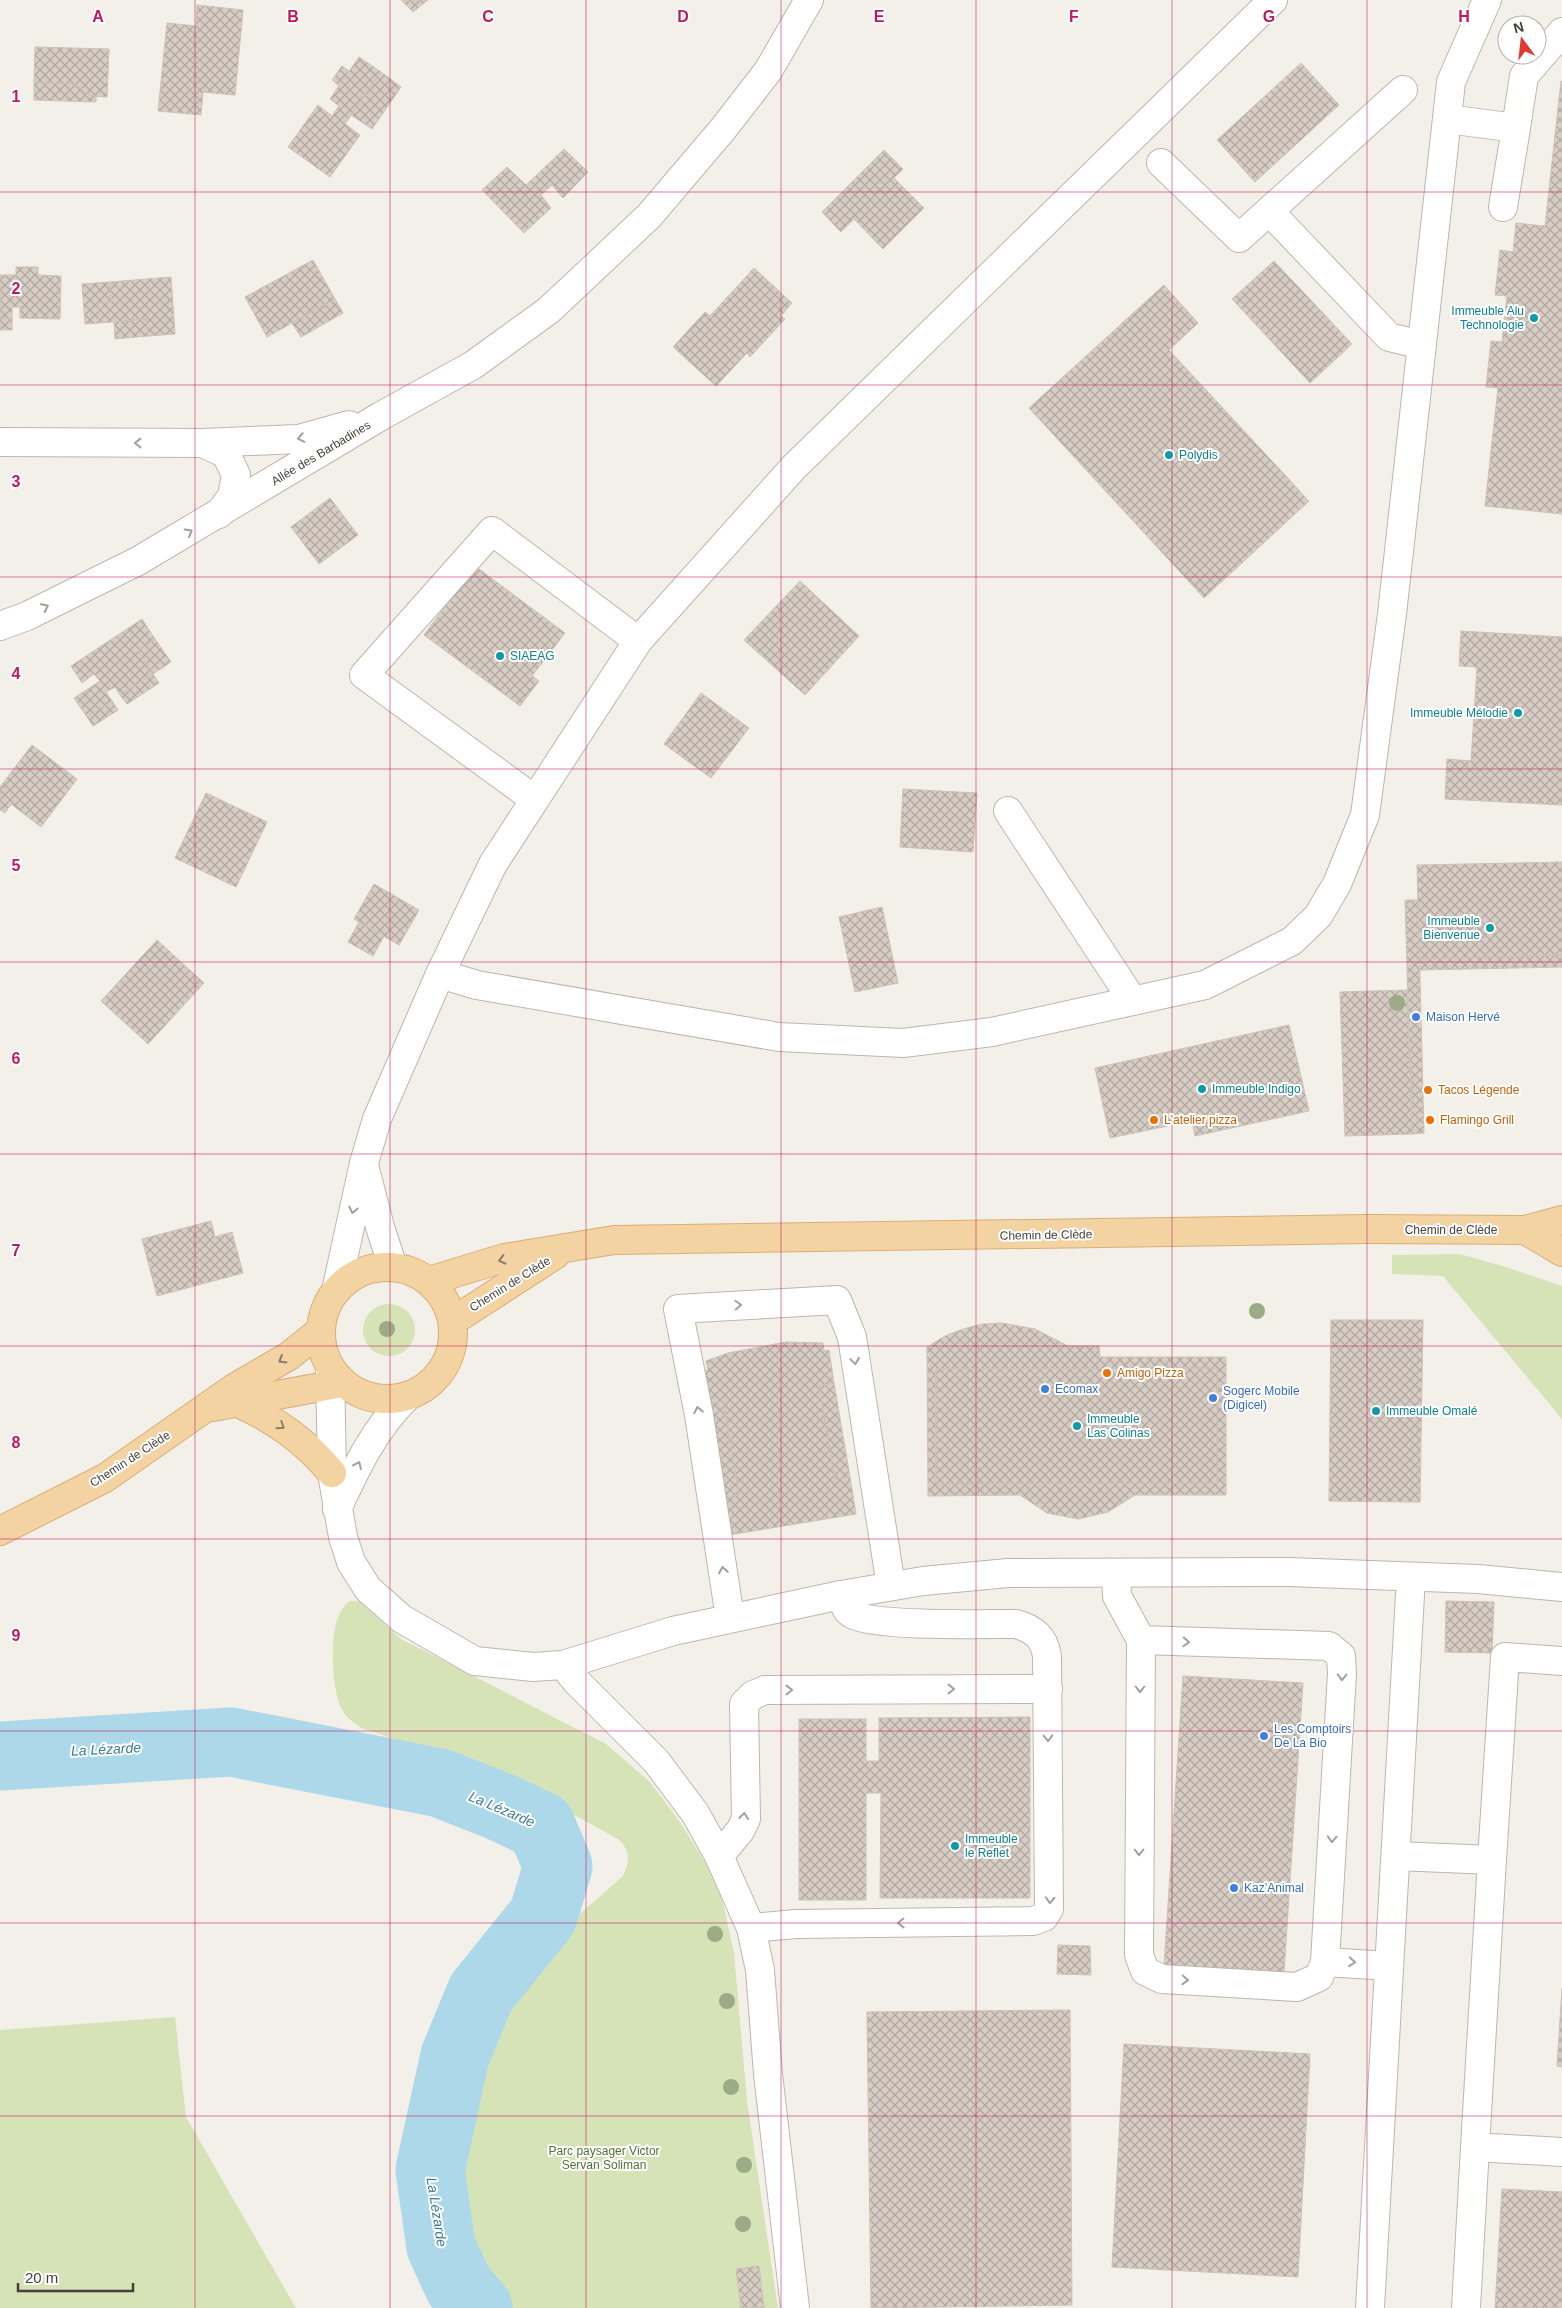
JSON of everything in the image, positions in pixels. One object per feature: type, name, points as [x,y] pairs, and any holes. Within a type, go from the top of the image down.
[{"type":"main road","name":"Chemin de Clède","points":[[428,1281],[504,1258],[614,1240],[1368,1229],[1525,1230],[1562,1220]]},
{"type":"main road","points":[[1525,1230],[1562,1252]]},
{"type":"main road","name":"Chemin de Clède","points":[[453,1321],[567,1248]]},
{"type":"main road","points":[[393,1267],[418,1274],[428,1281],[441,1294],[453,1321],[452,1348],[440,1373],[419,1392],[407,1397],[390,1400],[372,1398],[356,1393],[334,1379],[324,1356],[320,1331],[325,1310],[336,1291],[361,1272],[377,1268],[393,1267]]},
{"type":"main road","name":"Chemin de Clède","points":[[0,1531],[105,1478],[234,1388],[289,1356],[320,1331]]},
{"type":"main road","name":"Chemin de Clède","points":[[204,1408],[238,1403],[334,1379]]},
{"type":"main road","points":[[238,1403],[263,1414],[295,1435],[312,1450],[332,1473]]},
{"type":"street","points":[[381,416],[473,365],[549,310],[648,216],[724,128],[768,71],[809,0]]},
{"type":"street","points":[[336,1291],[364,1163],[377,1119],[440,974],[493,864],[638,641],[794,467],[1274,0]]},
{"type":"street","points":[[440,974],[477,985],[780,1037],[902,1043],[992,1032],[1205,984],[1292,941],[1318,916],[1336,884],[1365,815],[1392,614],[1450,82],[1487,0]]},
{"type":"street","points":[[1503,207],[1524,76],[1562,32]]},
{"type":"street","points":[[1161,163],[1239,238],[1403,90]]},
{"type":"street","points":[[1447,119],[1516,128]]},
{"type":"street","points":[[1269,211],[1389,337],[1422,345]]},
{"type":"street","name":"Allée des Barbadines","points":[[0,442],[203,444],[299,439],[381,416]]},
{"type":"street","name":"Allée des Barbadines","points":[[0,626],[27,616],[138,561],[381,416]]},
{"type":"street","points":[[203,444],[226,454],[236,475],[232,496],[219,514]]},
{"type":"street","points":[[534,799],[364,675],[492,532],[638,641]]},
{"type":"street","points":[[1008,811],[1133,1000]]},
{"type":"street","points":[[364,1163],[380,1227],[393,1267]]},
{"type":"street","points":[[730,1618],[699,1415],[678,1309],[838,1300],[852,1337],[862,1412],[891,1586]]},
{"type":"street","points":[[334,1379],[332,1473],[337,1509],[351,1562],[368,1589],[402,1619],[475,1661],[533,1667],[563,1665],[673,1631],[730,1618],[891,1586],[1008,1573],[1289,1572],[1478,1579],[1562,1587]]},
{"type":"street","points":[[337,1509],[365,1449],[390,1415],[407,1397]]},
{"type":"street","points":[[1116,1573],[1117,1596],[1141,1640],[1139,1955],[1145,1971],[1162,1979],[1297,1987],[1319,1977],[1325,1962],[1342,1683],[1341,1656],[1329,1646],[1141,1640]]},
{"type":"street","points":[[1370,2308],[1411,1577]]},
{"type":"street","points":[[751,1928],[796,1924],[1033,1921],[1044,1917],[1050,1909],[1048,1689],[1046,1646],[1039,1635],[1031,1628],[1016,1624],[894,1622],[867,1619],[853,1615],[846,1608],[842,1595]]},
{"type":"street","points":[[1466,2308],[1504,1657],[1562,1661]]},
{"type":"street","points":[[563,1665],[656,1761],[695,1812],[719,1856],[751,1928],[760,1970],[768,2074],[795,2308]]},
{"type":"street","points":[[719,1856],[740,1831],[746,1818],[744,1704],[753,1694],[765,1690],[1048,1689]]},
{"type":"street","points":[[1396,1856],[1492,1860]]},
{"type":"street","points":[[1325,1962],[1389,1966]]},
{"type":"street","points":[[1475,2148],[1562,2152]]},
{"type":"green space","points":[[1460,1254],[1562,1286],[1562,1419],[1443,1276],[1392,1274],[1392,1255]]},
{"type":"green space","points":[[384,1304],[394,1304],[408,1311],[415,1325],[415,1335],[408,1349],[394,1356],[384,1356],[374,1352],[367,1345],[363,1335],[363,1325],[367,1315],[374,1308]]},
{"type":"green space","name":"Parc paysager Victor Servan Soliman","points":[[350,1601],[359,1601],[401,1639],[606,1744],[650,1782],[680,1822],[707,1866],[722,1899],[734,1953],[747,2101],[778,2308],[510,2308],[471,2261],[461,2242],[453,2212],[451,2178],[454,2141],[462,2103],[474,2066],[505,2000],[522,1974],[557,1935],[622,1877],[627,1866],[628,1856],[625,1847],[618,1839],[498,1773],[361,1728],[351,1720],[339,1703],[333,1664],[334,1633],[337,1619],[343,1608]]},
{"type":"green space","points":[[175,2017],[186,2117],[296,2308],[0,2308],[0,2030]]},
{"type":"building","points":[[401,0],[428,0],[413,12]]},
{"type":"building","points":[[197,5],[243,10],[235,95],[203,92],[201,115],[158,111],[167,23],[196,26]]},
{"type":"building","points":[[35,47],[109,49],[107,97],[91,96],[74,84],[34,83]]},
{"type":"building","points":[[359,57],[381,72],[345,124],[360,135],[330,177],[288,147],[318,105],[332,116],[339,106],[330,99]]},
{"type":"building","points":[[1301,63],[1339,105],[1255,182],[1217,140]]},
{"type":"building","points":[[342,66],[349,71],[339,86],[332,80]]},
{"type":"building","points":[[381,72],[401,87],[372,129],[351,115]]},
{"type":"building","name":"Immeuble Alu Technologie","points":[[1561,81],[1562,514],[1485,506],[1498,388],[1486,387],[1491,341],[1502,342],[1507,296],[1495,295],[1500,250],[1513,252],[1516,223],[1545,226]]},
{"type":"building","points":[[34,83],[74,84],[91,96],[96,96],[96,102],[34,100]]},
{"type":"building","points":[[564,149],[588,172],[563,198],[552,185],[541,195],[551,208],[524,233],[482,190],[507,167],[526,185]]},
{"type":"building","points":[[884,150],[903,169],[894,178],[924,208],[883,249],[854,219],[841,232],[822,212]]},
{"type":"building","points":[[313,260],[335,299],[267,337],[245,297]]},
{"type":"building","points":[[1274,261],[1352,344],[1310,383],[1232,299]]},
{"type":"building","points":[[16,267],[38,267],[38,275],[61,276],[60,319],[20,318],[20,307],[12,307],[12,319],[0,318],[0,275],[16,275]]},
{"type":"building","points":[[754,268],[792,303],[781,316],[785,319],[750,357],[747,353],[716,386],[673,347],[705,312],[710,316]]},
{"type":"building","points":[[171,277],[175,334],[148,336],[146,319],[99,323],[98,303],[111,302],[110,282]]},
{"type":"building","points":[[110,282],[111,302],[98,303],[99,323],[85,324],[82,284]]},
{"type":"building","name":"Polydis","points":[[1164,285],[1198,323],[1169,350],[1309,501],[1204,598],[1029,408]]},
{"type":"building","points":[[335,299],[343,313],[301,337],[292,323]]},
{"type":"building","points":[[0,318],[12,319],[12,330],[0,330]]},
{"type":"building","points":[[146,319],[148,336],[115,339],[114,322]]},
{"type":"building","points":[[330,498],[358,535],[319,564],[291,527]]},
{"type":"building","name":"SIAEAG","points":[[475,566],[565,633],[532,676],[539,681],[520,706],[424,635]]},
{"type":"building","points":[[800,581],[859,636],[805,695],[744,640]]},
{"type":"building","points":[[142,619],[155,639],[138,651],[153,674],[120,695],[115,687],[106,692],[112,701],[87,717],[74,698],[100,681],[94,674],[82,683],[71,666]]},
{"type":"building","name":"Immeuble Mélodie","points":[[1461,631],[1562,637],[1562,805],[1445,799],[1447,759],[1471,761],[1477,667],[1459,666]]},
{"type":"building","points":[[155,639],[171,662],[153,674],[138,651]]},
{"type":"building","points":[[153,674],[159,683],[127,704],[120,695]]},
{"type":"building","points":[[701,693],[749,728],[711,778],[664,744]]},
{"type":"building","points":[[112,701],[118,710],[93,726],[87,717]]},
{"type":"building","points":[[32,745],[77,779],[41,827],[11,804],[5,813],[0,810],[0,787]]},
{"type":"building","points":[[903,789],[977,793],[973,852],[900,847]]},
{"type":"building","points":[[206,793],[267,822],[236,887],[175,858]]},
{"type":"building","name":"Immeuble Bienvenue","points":[[1562,862],[1562,955],[1419,959],[1417,865]]},
{"type":"building","points":[[374,884],[419,910],[399,945],[354,919]]},
{"type":"building","points":[[1405,900],[1418,900],[1424,1133],[1412,1134]]},
{"type":"building","points":[[882,907],[898,983],[855,992],[839,917]]},
{"type":"building","points":[[359,922],[384,936],[373,956],[348,942]]},
{"type":"building","points":[[157,940],[204,983],[148,1044],[101,1001]]},
{"type":"building","points":[[1562,955],[1562,967],[1420,970],[1419,959]]},
{"type":"building","points":[[1407,990],[1412,1134],[1345,1136],[1340,992]]},
{"type":"building","name":"Immeuble Indigo","points":[[1289,1025],[1309,1111],[1195,1136],[1192,1121],[1110,1138],[1095,1068]]},
{"type":"building","points":[[211,1221],[215,1237],[232,1232],[243,1273],[157,1296],[142,1239]]},
{"type":"building","name":"Immeuble Omalé","points":[[1331,1320],[1423,1320],[1420,1502],[1329,1501]]},
{"type":"building","points":[[1002,1323],[1035,1329],[1068,1346],[1099,1346],[1100,1357],[1226,1357],[1226,1495],[1135,1495],[1108,1512],[1078,1519],[1047,1513],[1020,1495],[928,1496],[927,1347],[945,1336],[982,1324]],"holes":[[[1217,1368],[1217,1483],[936,1484],[936,1369]]]},
{"type":"building","points":[[786,1342],[823,1343],[824,1351],[829,1350],[834,1383],[819,1386],[835,1479],[850,1477],[856,1514],[729,1535],[723,1498],[739,1495],[723,1401],[708,1404],[703,1371],[708,1370],[706,1361],[728,1353]]},
{"type":"building","name":"Immeuble Las Colinas","points":[[1217,1368],[1217,1483],[936,1484],[936,1369]]},
{"type":"building","points":[[834,1383],[850,1477],[835,1479],[819,1386]]},
{"type":"building","points":[[723,1401],[739,1495],[723,1498],[708,1404]]},
{"type":"building","points":[[1446,1601],[1494,1602],[1492,1653],[1445,1652]]},
{"type":"building","points":[[1183,1676],[1303,1683],[1284,1973],[1164,1965]]},
{"type":"building","name":"Immeuble le Reflet","points":[[1030,1717],[1030,1898],[880,1898],[881,1793],[866,1793],[866,1900],[799,1900],[799,1719],[866,1719],[866,1761],[879,1761],[879,1718]]},
{"type":"building","points":[[1058,1945],[1090,1946],[1091,1975],[1057,1974]]},
{"type":"building","points":[[1562,1988],[1562,2067],[1557,2066]]},
{"type":"building","points":[[1070,2010],[1072,2305],[871,2308],[867,2012]]},
{"type":"building","points":[[1124,2044],[1310,2054],[1298,2277],[1112,2267]]},
{"type":"building","points":[[1502,2189],[1562,2192],[1562,2308],[1495,2308]]},
{"type":"building","points":[[759,2266],[764,2308],[741,2308],[736,2269]]},
{"type":"waterway","name":"La Lézarde","points":[[0,1756],[231,1742],[440,1783],[501,1807],[541,1826],[558,1866],[543,1916],[481,1993],[455,2056],[430,2170],[441,2247],[459,2286],[478,2308]]},
{"type":"place","name":"Immeuble Alu Technologie","points":[[1534,318]]},
{"type":"place","name":"Polydis","points":[[1169,455]]},
{"type":"place","name":"SIAEAG","points":[[500,656]]},
{"type":"place","name":"Immeuble Mélodie","points":[[1518,713]]},
{"type":"place","name":"Immeuble Bienvenue","points":[[1490,928]]},
{"type":"place","name":"Maison Hervé","points":[[1416,1017]]},
{"type":"place","name":"Immeuble Indigo","points":[[1202,1089]]},
{"type":"place","name":"Tacos Légende","points":[[1428,1090]]},
{"type":"place","name":"L'atelier pizza","points":[[1154,1120]]},
{"type":"place","name":"Flamingo Grill","points":[[1430,1120]]},
{"type":"place","name":"Amigo Pizza","points":[[1107,1373]]},
{"type":"place","name":"Ecomax","points":[[1045,1389]]},
{"type":"place","name":"Sogerc Mobile (Digicel)","points":[[1213,1398]]},
{"type":"place","name":"Immeuble Omalé","points":[[1376,1411]]},
{"type":"place","name":"Immeuble Las Colinas","points":[[1077,1426]]},
{"type":"place","name":"Les Comptoirs De La Bio","points":[[1264,1736]]},
{"type":"place","name":"Immeuble le Reflet","points":[[955,1846]]},
{"type":"place","name":"Kaz’Animal","points":[[1234,1888]]}]
